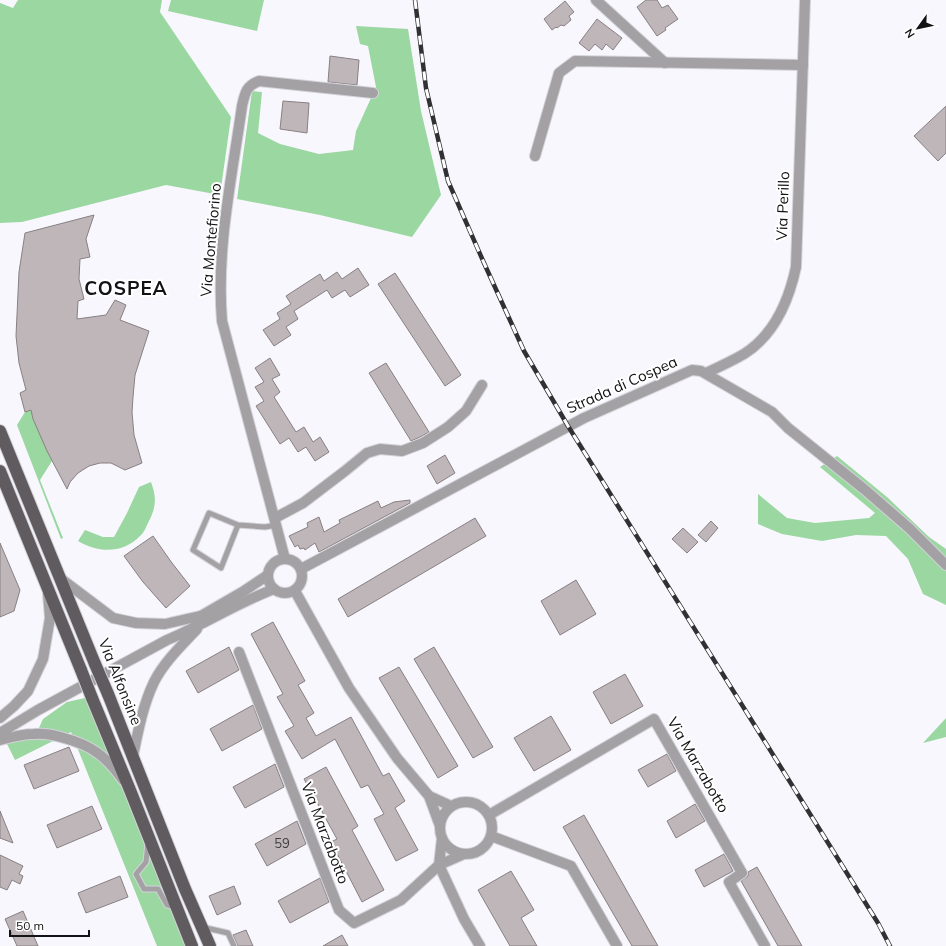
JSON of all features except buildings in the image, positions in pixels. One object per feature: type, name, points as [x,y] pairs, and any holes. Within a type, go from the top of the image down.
[{"type":"main road","name":"Via Alfonsine","points":[[0,432],[210,946]]},
{"type":"main road","points":[[0,471],[149,836],[192,946]]},
{"type":"street","points":[[596,0],[665,63]]},
{"type":"street","name":"Via Perillo","points":[[706,373],[745,353],[767,334],[781,311],[791,289],[796,267],[805,0]]},
{"type":"street","points":[[535,156],[559,73],[575,61],[803,65]]},
{"type":"street","name":"Via Montefiorino","points":[[285,559],[222,321],[220,296],[227,208],[242,106],[246,92],[251,84],[259,81],[373,93]]},
{"type":"street","name":"Strada di Cospea","points":[[301,569],[584,418],[692,370],[706,373],[772,412],[788,428],[864,489],[909,528],[946,565]]},
{"type":"street","points":[[276,521],[303,503],[367,453],[380,449],[402,451],[423,444],[448,427],[466,411],[482,385]]},
{"type":"street","points":[[285,559],[295,562],[301,569],[303,579],[298,588],[291,593],[282,594],[274,589],[269,583],[268,575],[275,562],[285,559]]},
{"type":"street","points":[[0,733],[38,710],[201,620],[268,575]]},
{"type":"street","points":[[60,578],[113,618],[136,623],[165,624],[201,620],[274,589]]},
{"type":"street","points":[[0,718],[28,691],[43,659],[50,618],[48,590]]},
{"type":"street","points":[[295,591],[349,688],[397,758],[429,796],[440,826]]},
{"type":"street","points":[[133,756],[139,725],[155,681],[174,653],[201,620]]},
{"type":"street","name":"Via Marzabotto","points":[[239,652],[339,910],[354,923],[401,900],[439,865],[464,854],[473,854],[481,850],[487,844],[491,836]]},
{"type":"street","points":[[0,727],[38,710]]},
{"type":"street","name":"Via Marzabotto","points":[[489,815],[654,719],[742,873],[729,882],[765,946]]},
{"type":"street","points":[[0,740],[34,734],[52,735],[81,743],[97,752],[117,771],[130,790]]},
{"type":"street","points":[[429,796],[452,806]]},
{"type":"street","points":[[464,854],[449,848],[440,834],[440,826],[442,818],[452,806],[459,803],[468,802],[483,808],[489,815],[492,822],[491,836],[571,866],[617,946]]},
{"type":"street","points":[[442,838],[439,865],[464,919],[480,946]]},
{"type":"lane","points":[[238,525],[221,568],[193,550],[209,513],[238,525],[265,527],[276,521]]},
{"type":"lane","points":[[149,836],[146,862],[136,874],[144,889],[158,889],[167,905],[177,907]]},
{"type":"lane","points":[[202,927],[228,933],[234,946]]},
{"type":"green space","points":[[18,0],[162,0],[160,12],[231,117],[220,195],[166,185],[22,222],[0,223],[0,3],[13,8]]},
{"type":"green space","points":[[171,0],[264,0],[257,31],[168,11]]},
{"type":"green space","points":[[356,26],[408,29],[421,111],[441,195],[412,237],[320,215],[237,199],[252,91],[262,92],[258,133],[280,144],[319,154],[353,150],[356,131],[376,87],[368,46],[360,44]]},
{"type":"green space","points":[[31,410],[33,419],[52,461],[40,480],[63,538],[61,539],[17,425],[25,412]]},
{"type":"green space","points":[[837,456],[887,497],[929,537],[946,549],[946,605],[923,594],[908,559],[886,536],[856,535],[822,541],[782,534],[758,524],[758,494],[787,518],[815,523],[869,518],[875,513],[820,467]]},
{"type":"green space","points":[[151,482],[155,498],[153,513],[144,532],[133,542],[118,549],[110,550],[94,548],[78,541],[85,530],[103,537],[114,537],[139,487]]},
{"type":"green space","points":[[85,698],[135,817],[143,841],[166,891],[187,946],[157,946],[71,732],[15,760],[3,736],[14,732],[39,728],[43,719],[67,702]]},
{"type":"green space","points":[[946,718],[946,737],[923,743]]},
{"type":"railway","points":[[415,0],[426,88],[448,181],[524,351],[568,426],[878,923],[890,946]]},
{"type":"district","name":"COSPEA","points":[[126,288]]}]
